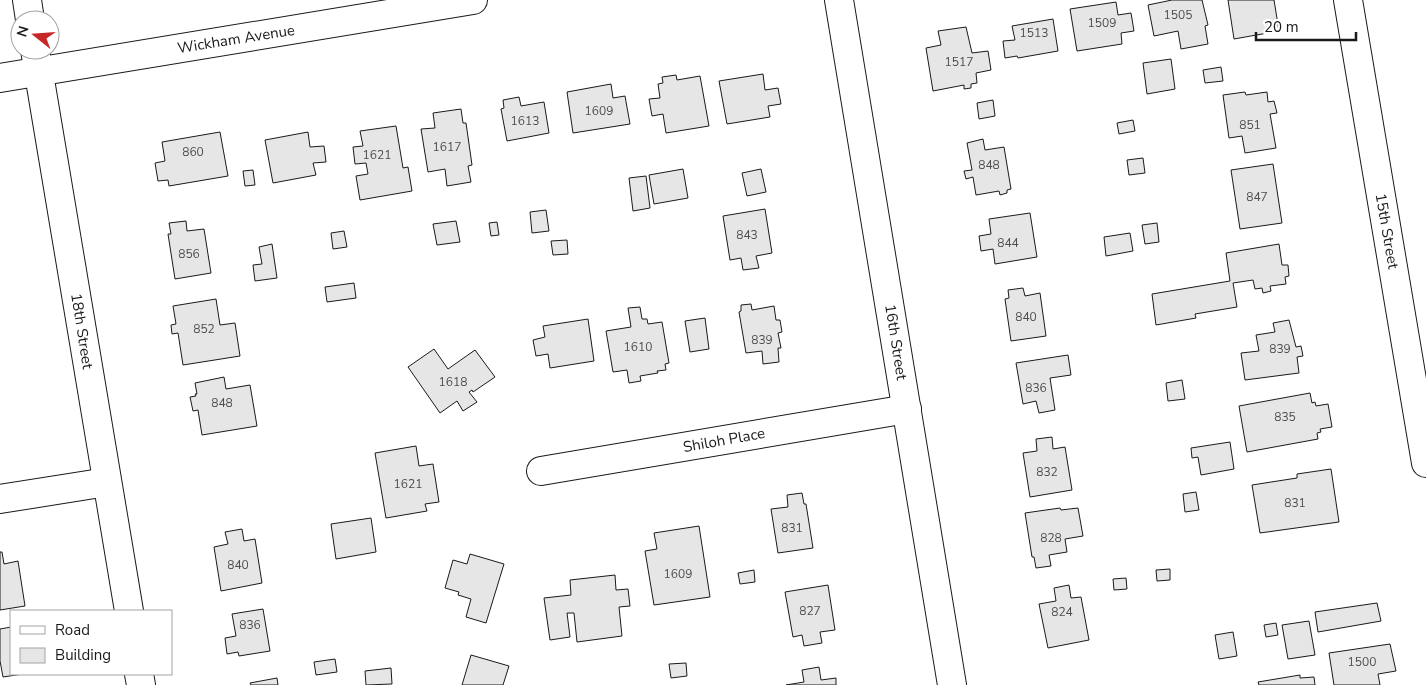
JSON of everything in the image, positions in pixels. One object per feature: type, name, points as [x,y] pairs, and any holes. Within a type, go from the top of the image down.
[{"type":"street","name":"Wickham Avenue","points":[[0,78],[37,61],[473,0]]},
{"type":"street","name":"16th Street","points":[[839,0],[952,685]]},
{"type":"street","name":"15th Street","points":[[1348,0],[1426,463]]},
{"type":"street","name":"18th Street","points":[[37,61],[129,610]]},
{"type":"street","name":"Shiloh Place","points":[[541,471],[907,409]]},
{"type":"street","points":[[0,499],[107,482]]},
{"type":"building","points":[[1172,0],[1202,0],[1208,25],[1205,26],[1208,44],[1181,49],[1178,31],[1154,36],[1148,5]]},
{"type":"building","points":[[1228,0],[1274,0],[1279,31],[1234,39]]},
{"type":"building","points":[[1116,2],[1118,15],[1131,13],[1134,31],[1121,33],[1122,44],[1077,51],[1070,9]]},
{"type":"building","points":[[1053,19],[1058,51],[1018,58],[1017,56],[1005,58],[1003,41],[1015,40],[1012,26]]},
{"type":"building","points":[[966,27],[972,53],[988,51],[991,70],[976,73],[977,83],[971,84],[971,88],[964,89],[964,85],[933,91],[926,48],[941,45],[938,31]]},
{"type":"building","points":[[1171,59],[1175,89],[1147,94],[1143,63]]},
{"type":"building","points":[[1221,67],[1223,81],[1205,83],[1203,70]]},
{"type":"building","points":[[763,74],[765,90],[778,88],[781,104],[768,106],[770,117],[727,124],[719,81]]},
{"type":"building","points":[[676,75],[677,80],[700,76],[709,126],[666,133],[663,114],[652,116],[649,99],[660,98],[658,84],[663,83],[662,77]]},
{"type":"building","points":[[611,84],[613,98],[625,96],[630,124],[573,133],[567,92]]},
{"type":"building","points":[[1245,92],[1246,95],[1267,92],[1268,102],[1274,101],[1277,113],[1270,114],[1276,148],[1245,153],[1242,136],[1229,138],[1223,95]]},
{"type":"building","points":[[519,97],[521,106],[544,102],[549,133],[507,141],[501,109],[504,108],[503,100]]},
{"type":"building","points":[[993,100],[995,116],[979,119],[977,103]]},
{"type":"building","points":[[461,109],[463,123],[466,123],[472,165],[468,166],[471,182],[447,186],[445,169],[428,172],[421,129],[435,128],[433,113]]},
{"type":"building","points":[[1133,120],[1135,131],[1119,134],[1117,123]]},
{"type":"building","points":[[396,126],[403,168],[408,167],[412,191],[360,200],[356,176],[368,174],[366,163],[355,164],[353,147],[363,146],[360,131]]},
{"type":"building","points":[[220,132],[228,176],[169,186],[168,180],[158,181],[155,163],[165,161],[162,142]]},
{"type":"building","points":[[308,132],[310,147],[324,146],[326,162],[313,163],[316,175],[273,183],[265,140]]},
{"type":"building","points":[[983,139],[985,150],[1004,147],[1011,189],[1007,190],[1007,193],[1000,195],[999,191],[976,195],[973,177],[966,179],[964,171],[972,170],[967,143]]},
{"type":"building","points":[[1143,158],[1145,173],[1129,175],[1127,160]]},
{"type":"building","points":[[1273,164],[1282,223],[1240,229],[1231,170]]},
{"type":"building","points":[[683,169],[688,198],[654,204],[649,175]]},
{"type":"building","points":[[761,169],[766,192],[747,196],[742,173]]},
{"type":"building","points":[[253,170],[255,185],[245,186],[243,171]]},
{"type":"building","points":[[646,176],[650,208],[633,211],[629,178]]},
{"type":"building","points":[[765,209],[772,253],[756,256],[759,268],[743,270],[741,258],[730,260],[723,216]]},
{"type":"building","points":[[546,210],[549,231],[532,233],[530,212]]},
{"type":"building","points":[[1030,213],[1037,257],[995,264],[993,249],[981,251],[979,236],[991,234],[989,219]]},
{"type":"building","points":[[186,221],[187,231],[204,229],[211,273],[175,279],[168,234],[171,234],[169,223]]},
{"type":"building","points":[[456,221],[460,242],[437,245],[433,224]]},
{"type":"building","points":[[497,222],[499,235],[491,236],[489,223]]},
{"type":"building","points":[[1157,223],[1159,242],[1145,244],[1142,225]]},
{"type":"building","points":[[344,231],[347,247],[333,249],[331,233]]},
{"type":"building","points":[[1130,233],[1133,251],[1106,256],[1104,237]]},
{"type":"building","points":[[567,240],[568,254],[553,255],[551,241]]},
{"type":"building","points":[[272,244],[277,278],[255,281],[253,265],[262,264],[259,247]]},
{"type":"building","points":[[1279,244],[1282,265],[1288,265],[1289,276],[1285,277],[1286,284],[1270,286],[1271,291],[1263,293],[1262,288],[1255,289],[1253,280],[1233,283],[1237,307],[1195,314],[1196,318],[1156,325],[1152,294],[1230,281],[1226,253]]},
{"type":"building","points":[[354,283],[356,298],[327,302],[325,287]]},
{"type":"building","points":[[1023,288],[1025,296],[1040,293],[1046,336],[1011,341],[1005,299],[1009,298],[1008,290]]},
{"type":"building","points":[[216,299],[220,325],[235,323],[240,356],[183,365],[178,333],[172,334],[171,325],[176,324],[173,306]]},
{"type":"building","points":[[751,304],[752,310],[774,306],[776,320],[780,320],[782,332],[778,333],[781,348],[778,348],[779,362],[763,364],[762,351],[746,353],[739,312],[741,311],[741,305]]},
{"type":"building","points":[[640,307],[642,319],[647,319],[648,324],[662,322],[669,363],[665,364],[666,370],[640,376],[641,381],[629,383],[627,370],[613,372],[606,331],[631,327],[628,308]]},
{"type":"building","points":[[705,318],[709,349],[690,352],[685,321]]},
{"type":"building","points":[[588,319],[594,361],[550,368],[548,354],[536,356],[533,340],[545,337],[543,326]]},
{"type":"building","points":[[1289,320],[1296,347],[1301,346],[1303,356],[1297,357],[1299,373],[1245,380],[1241,353],[1259,351],[1256,335],[1275,332],[1273,323]]},
{"type":"building","points":[[434,349],[448,369],[475,350],[495,377],[473,392],[472,390],[469,392],[477,402],[463,411],[457,401],[440,413],[408,367]]},
{"type":"building","points":[[1068,355],[1071,375],[1050,378],[1055,410],[1039,413],[1036,401],[1023,404],[1016,363]]},
{"type":"building","points":[[224,377],[226,389],[250,385],[257,426],[202,435],[198,410],[193,411],[190,397],[197,394],[195,383]]},
{"type":"building","points":[[1182,380],[1185,399],[1168,401],[1166,383]]},
{"type":"building","points":[[1310,393],[1312,403],[1315,402],[1316,406],[1328,404],[1332,427],[1320,429],[1321,432],[1317,433],[1318,439],[1247,452],[1239,406]]},
{"type":"building","points":[[1052,437],[1053,449],[1065,447],[1072,490],[1030,497],[1023,453],[1037,451],[1036,439]]},
{"type":"building","points":[[1230,442],[1234,469],[1201,475],[1198,457],[1192,458],[1191,448]]},
{"type":"building","points":[[416,446],[419,466],[433,464],[439,502],[425,504],[427,511],[386,518],[375,453]]},
{"type":"building","points":[[1331,469],[1339,522],[1260,533],[1252,485],[1297,478],[1297,474]]},
{"type":"building","points":[[1196,492],[1199,510],[1185,512],[1183,494]]},
{"type":"building","points":[[802,493],[804,504],[806,504],[813,548],[778,553],[771,509],[788,507],[787,495]]},
{"type":"building","points":[[1060,508],[1061,510],[1078,508],[1083,536],[1065,539],[1067,552],[1049,555],[1051,566],[1036,568],[1034,557],[1032,557],[1025,513]]},
{"type":"building","points":[[371,518],[376,552],[336,559],[331,524]]},
{"type":"building","points":[[699,526],[710,597],[654,605],[645,551],[657,549],[654,533]]},
{"type":"building","points":[[242,529],[244,541],[255,539],[262,583],[221,591],[214,547],[228,544],[225,532]]},
{"type":"building","points":[[0,552],[2,552],[4,564],[18,561],[25,606],[0,610]]},
{"type":"building","points":[[470,554],[504,564],[486,623],[466,617],[471,599],[458,595],[459,592],[445,588],[453,560],[467,564]]},
{"type":"building","points":[[1170,569],[1170,580],[1157,581],[1156,570]]},
{"type":"building","points":[[754,570],[755,582],[740,584],[738,573]]},
{"type":"building","points":[[615,575],[616,590],[628,589],[630,606],[619,607],[622,636],[577,642],[574,613],[567,613],[570,637],[550,640],[544,598],[571,595],[570,580]]},
{"type":"building","points":[[1126,578],[1127,589],[1114,590],[1113,579]]},
{"type":"building","points":[[828,585],[835,630],[820,632],[822,643],[804,646],[802,635],[793,637],[785,592]]},
{"type":"building","points":[[1069,585],[1071,598],[1081,597],[1089,640],[1048,648],[1039,604],[1056,601],[1054,588]]},
{"type":"building","points":[[1377,603],[1381,621],[1318,632],[1315,612]]},
{"type":"building","points":[[263,609],[270,651],[239,656],[238,652],[227,654],[225,638],[236,636],[232,614]]},
{"type":"building","points":[[1309,621],[1315,655],[1288,659],[1282,625]]},
{"type":"building","points":[[1276,623],[1278,635],[1266,637],[1264,625]]},
{"type":"building","points":[[10,627],[10,675],[16,675],[3,677],[0,661],[0,629]]},
{"type":"building","points":[[1233,632],[1237,656],[1219,659],[1215,635]]},
{"type":"building","points":[[1390,644],[1396,671],[1378,674],[1380,685],[1334,685],[1329,653]]},
{"type":"building","points":[[471,655],[509,666],[503,685],[462,685]]},
{"type":"building","points":[[335,659],[337,672],[316,675],[314,662]]},
{"type":"building","points":[[686,663],[687,676],[671,678],[669,664]]},
{"type":"building","points":[[819,667],[821,680],[836,678],[836,685],[786,685],[804,682],[802,670]]},
{"type":"building","points":[[391,668],[392,684],[366,685],[365,671]]},
{"type":"building","points":[[1300,675],[1300,678],[1314,677],[1315,685],[1259,685],[1258,682]]},
{"type":"building","points":[[277,678],[278,685],[251,685],[250,683]]}]
